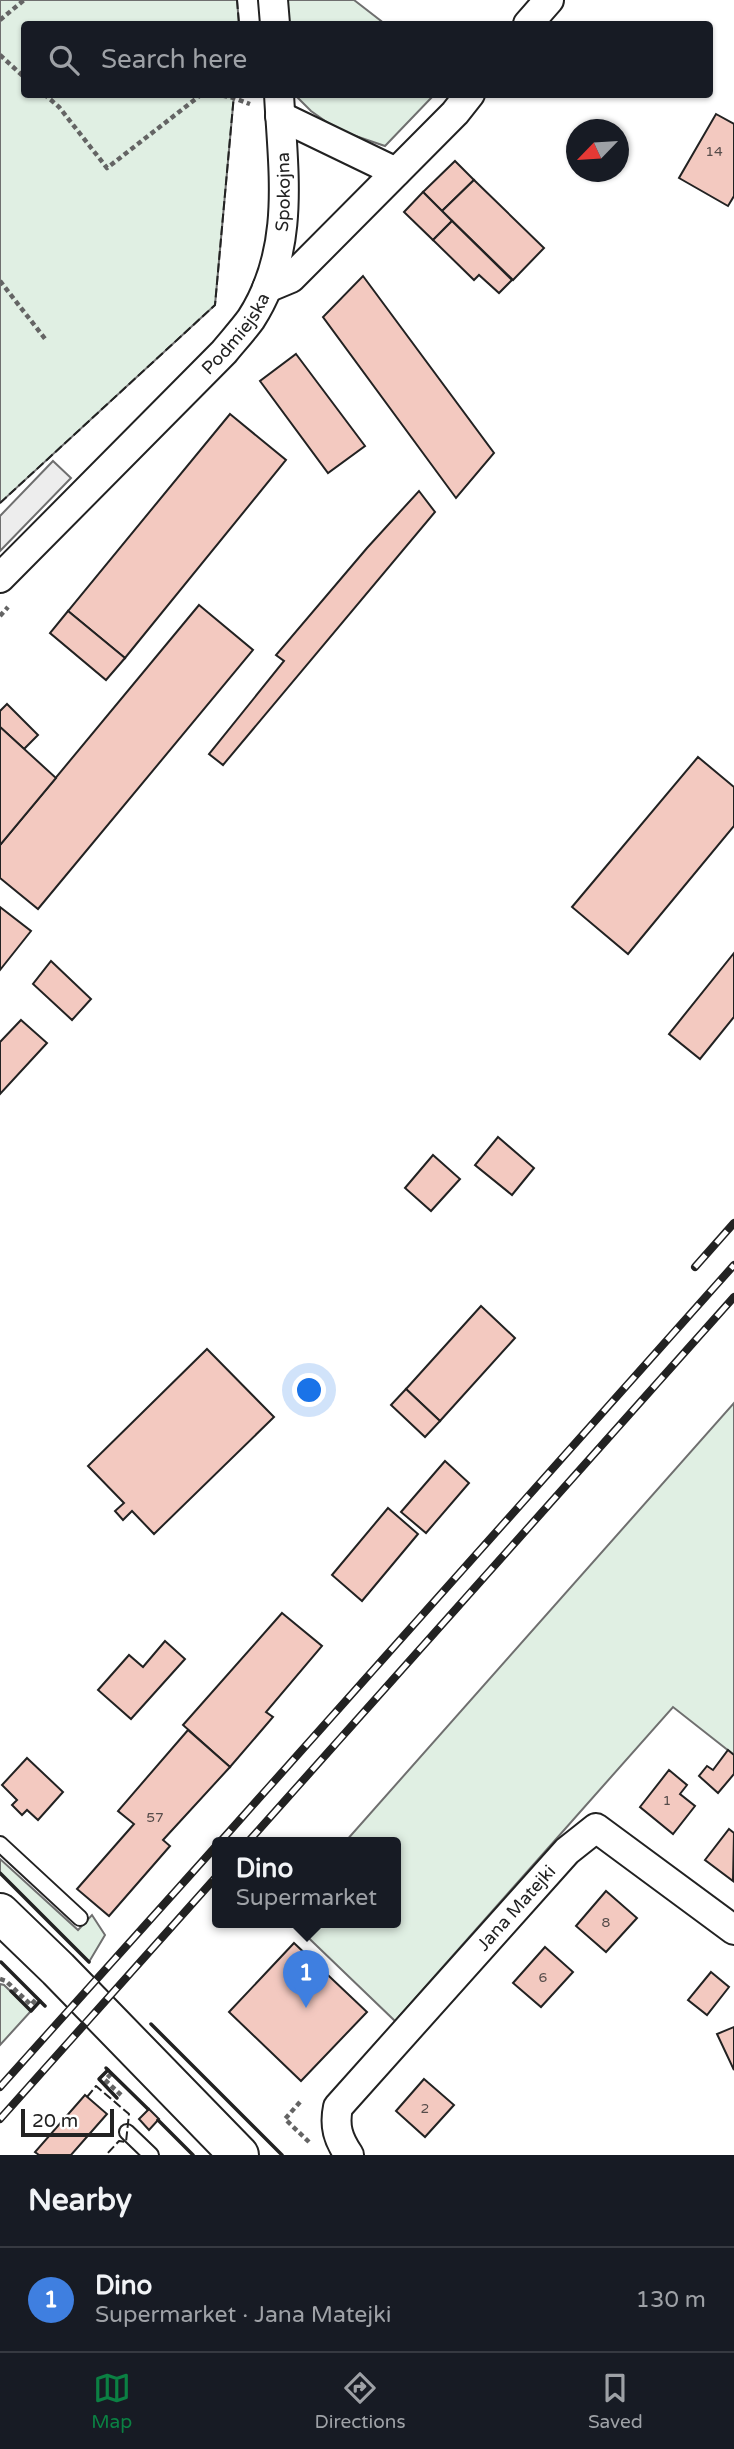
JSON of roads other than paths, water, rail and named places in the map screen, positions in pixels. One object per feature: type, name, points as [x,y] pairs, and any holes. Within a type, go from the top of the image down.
[{"type":"street","points":[[273,0],[275,21]]},
{"type":"street","points":[[531,21],[549,0]]},
{"type":"street","name":"Podmiejska","points":[[0,578],[224,352],[251,319],[268,288],[292,278],[466,98]]},
{"type":"street","points":[[279,105],[396,172]]},
{"type":"street","name":"Spokojna","points":[[268,288],[282,243],[285,183],[279,105]]},
{"type":"street","name":"Jana Matejki","points":[[349,2155],[341,2144],[335,2122],[338,2106],[567,1851],[596,1828],[734,1930]]},
{"type":"street","points":[[0,1913],[239,2155]]},
{"type":"lane","points":[[0,1844],[80,1918]]},
{"type":"lane","points":[[127,2132],[151,2155]]},
{"type":"railway","points":[[695,1267],[734,1223]]},
{"type":"railway","points":[[224,1837],[734,1265]]},
{"type":"railway","points":[[252,1837],[734,1297]]},
{"type":"railway","points":[[0,2087],[212,1851]]},
{"type":"railway","points":[[0,2119],[212,1882]]},
{"type":"place","name":"Dino","points":[[306,2008]]}]
